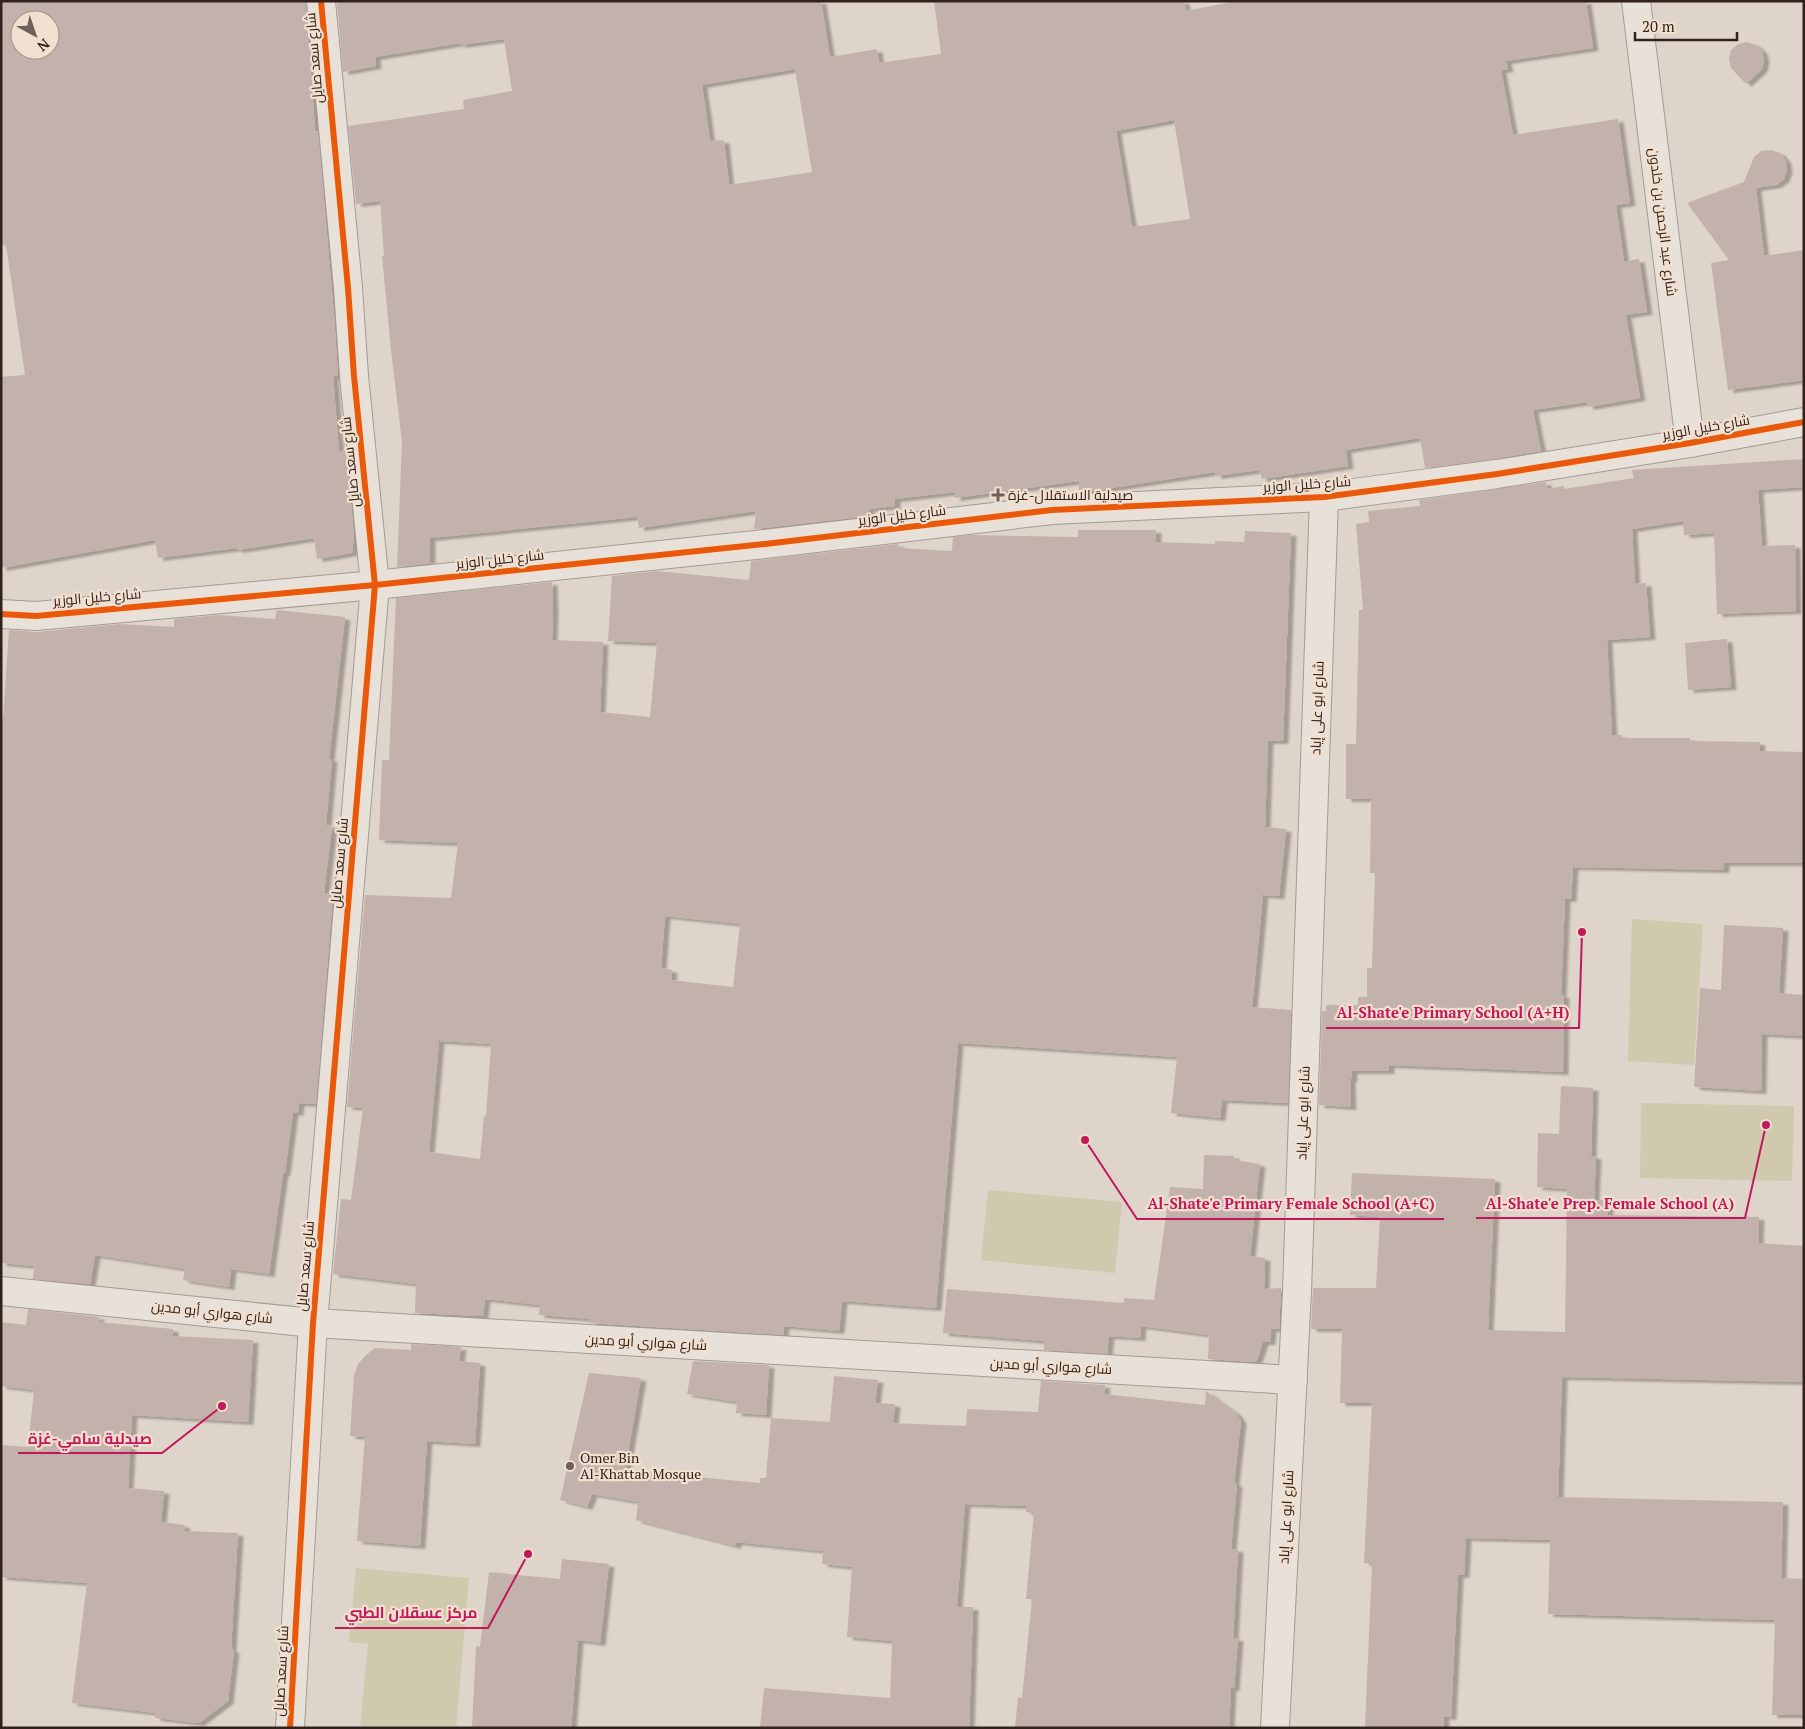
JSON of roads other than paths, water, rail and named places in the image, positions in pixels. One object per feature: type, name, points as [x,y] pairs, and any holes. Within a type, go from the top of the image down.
[{"type":"street","name":"شارع سعد صايل","points":[[290,1728],[313,1322],[375,585],[355,385],[348,288],[321,1]]},
{"type":"street","name":"شارع عبد الرحمن بن خلدون","points":[[1636,1],[1690,443]]},
{"type":"street","name":"شارع خليل الوزير","points":[[1,614],[36,616],[375,585],[765,544],[1052,510],[1324,497],[1497,474],[1690,443],[1804,422]]},
{"type":"street","name":"شارع ابو على إياد","points":[[1275,1728],[1297,1291],[1324,497]]},
{"type":"street","name":"شارع هواري أبو مدين","points":[[1,1291],[313,1322],[1293,1380]]},
{"type":"place","name":"صيدلية الاستقلال-غزة","points":[[998,495]]},
{"type":"place","name":"Al-Shate'e Primary School (A+H)","points":[[1582,932]]},
{"type":"place","name":"Al-Shate'e Prep. Female School (A)","points":[[1766,1125]]},
{"type":"place","name":"Al-Shate'e Primary Female School (A+C)","points":[[1085,1140]]},
{"type":"place","name":"صيدلية سامي-غزة","points":[[222,1406]]},
{"type":"place","name":"Omer Bin Al-Khattab Mosque","points":[[570,1466]]},
{"type":"place","name":"مركز عسقلان الطبي","points":[[528,1554]]}]
